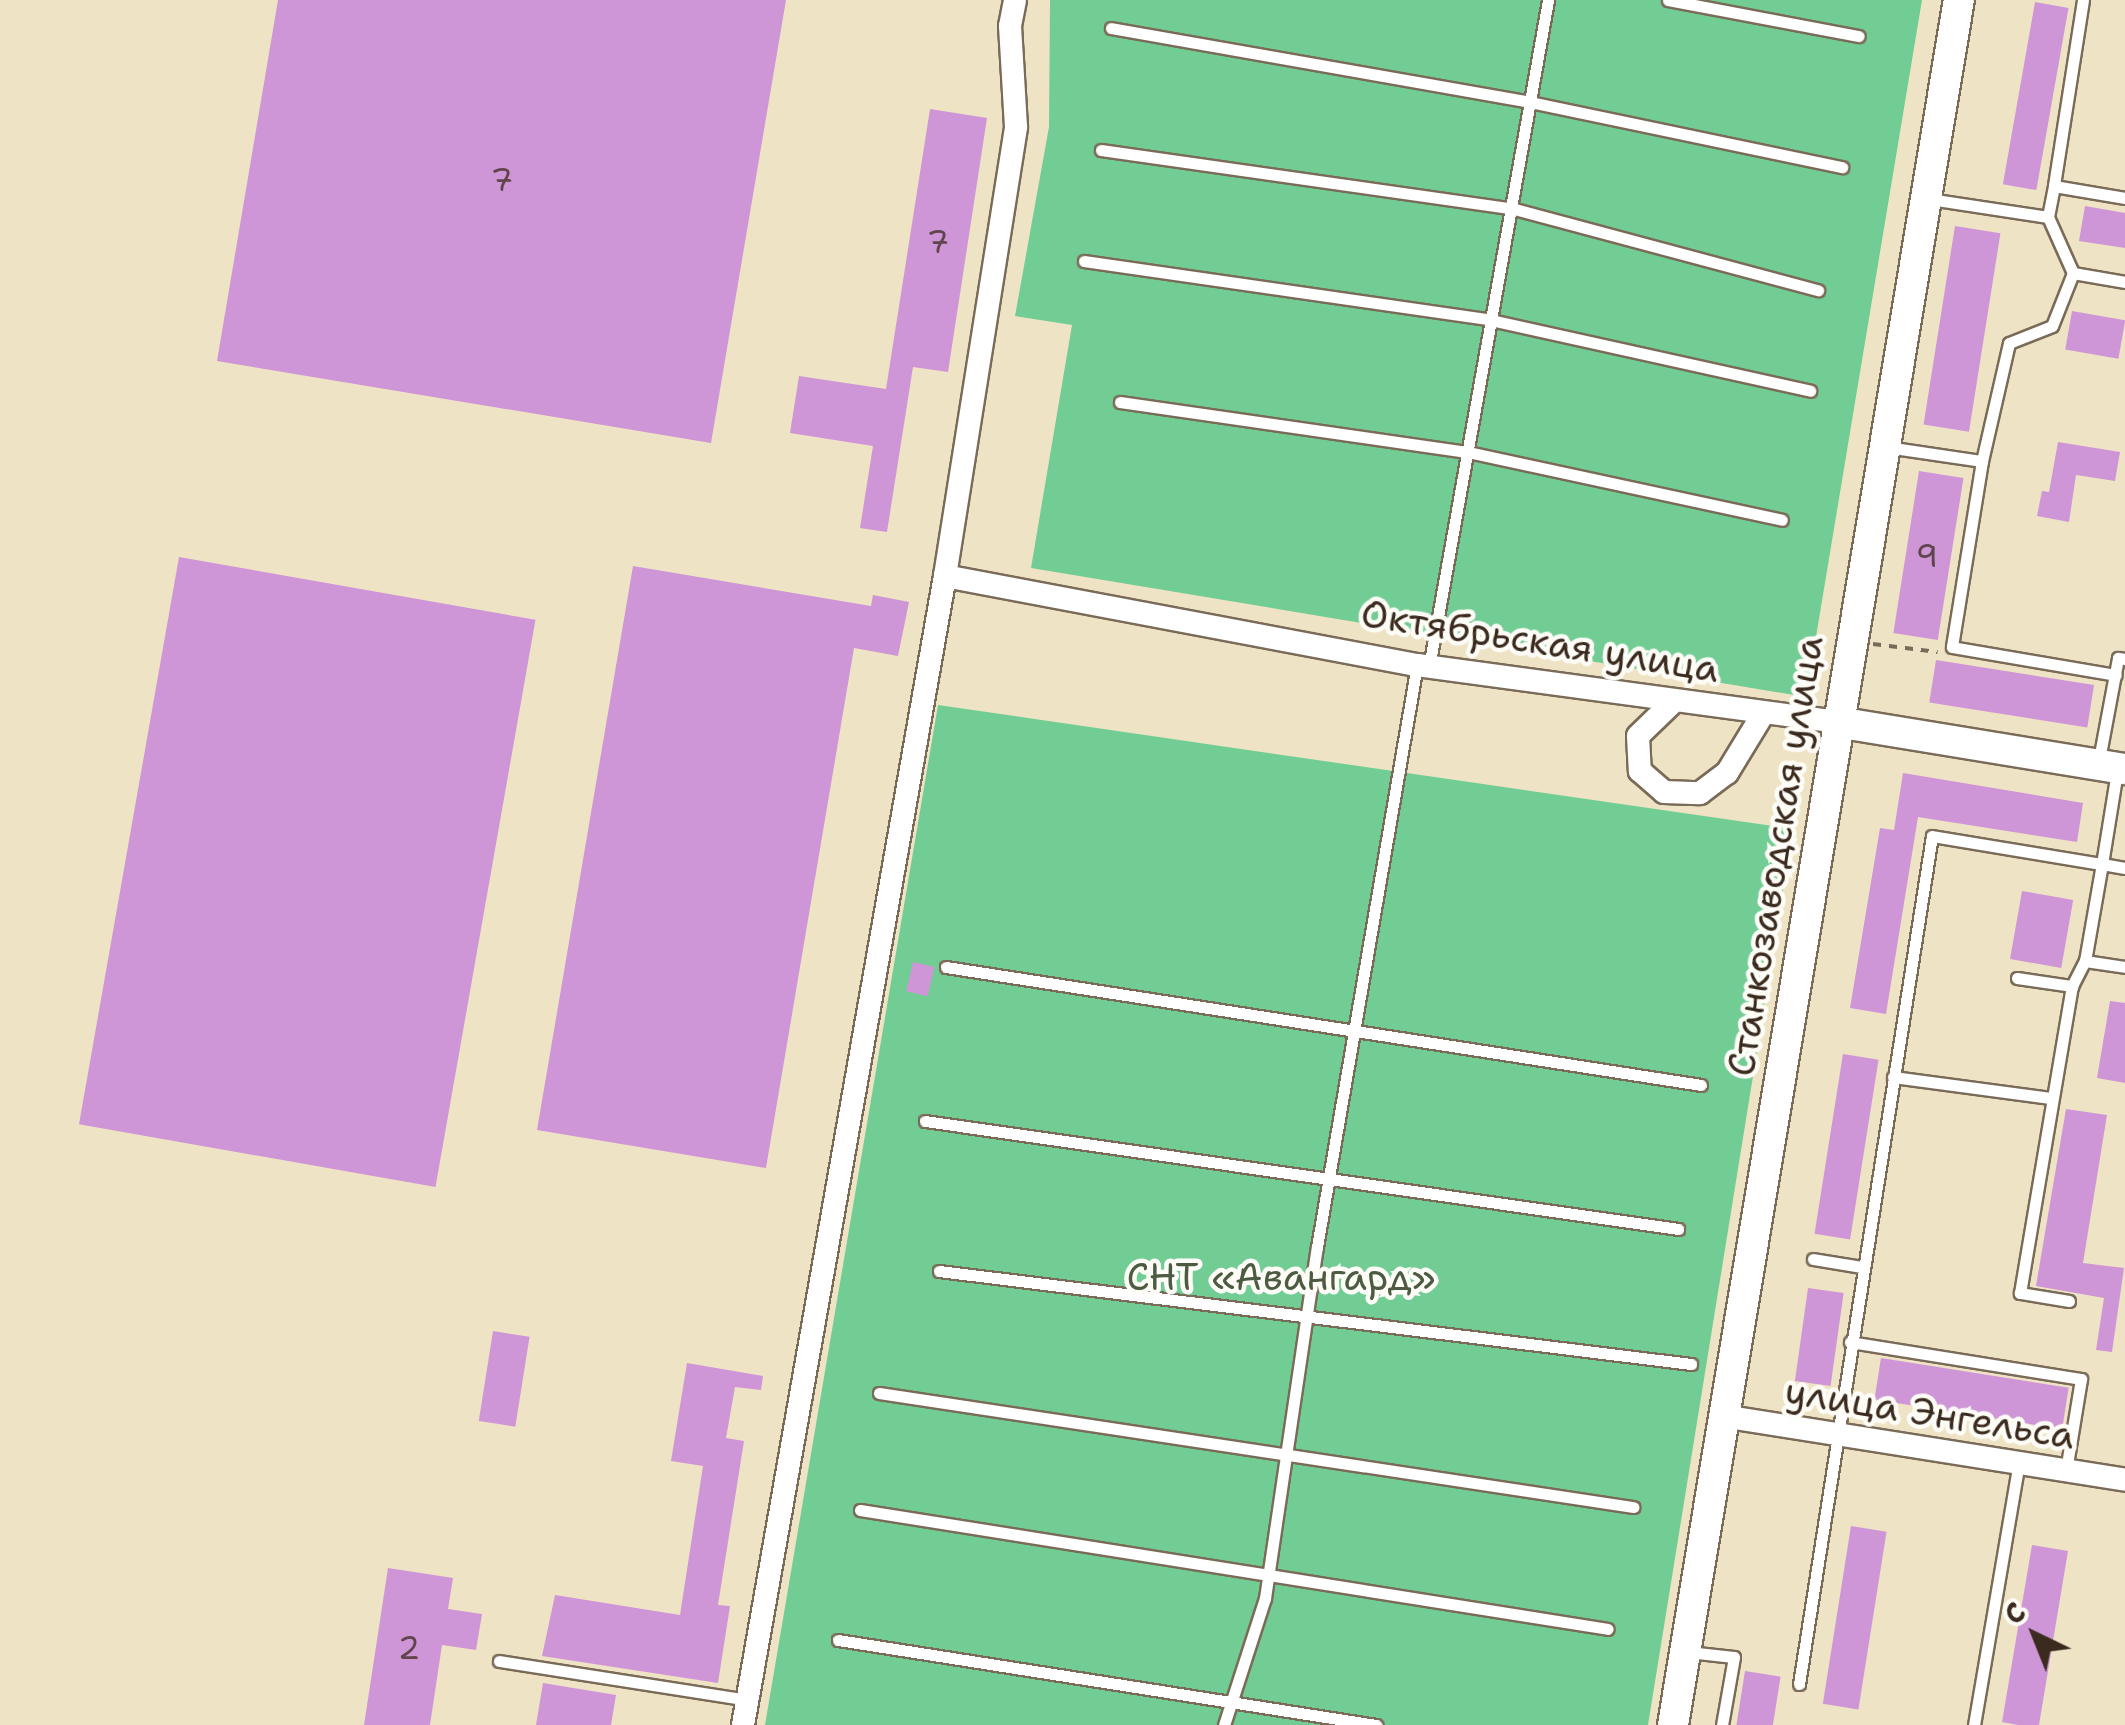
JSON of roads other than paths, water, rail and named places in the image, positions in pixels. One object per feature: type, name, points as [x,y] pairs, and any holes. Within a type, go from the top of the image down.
[{"type":"street","points":[[743,1725],[945,576],[1016,127],[1010,26],[1014,0]]},
{"type":"street","name":"Станкозаводская улица","points":[[1673,1725],[1959,0]]},
{"type":"street","name":"Октябрьская улица","points":[[945,576],[1423,666],[1672,703],[1837,722],[2114,768]]},
{"type":"street","points":[[1672,703],[1638,736],[1640,771],[1664,792],[1700,793],[1727,773],[1762,714]]},
{"type":"street","name":"улица Энгельса","points":[[1724,1416],[2125,1480]]},
{"type":"lane","points":[[1224,1725],[1268,1576],[1355,1028],[1468,452],[1548,0]]},
{"type":"lane","points":[[1668,0],[1860,36]]},
{"type":"lane","points":[[2083,0],[2048,217],[2073,273],[2052,326],[2009,343],[1982,461],[1952,648],[2116,675]]},
{"type":"lane","points":[[1110,28],[1530,102],[1842,167]]},
{"type":"lane","points":[[1101,150],[1511,208],[1818,290]]},
{"type":"lane","points":[[2054,186],[2125,198]]},
{"type":"lane","points":[[1926,198],[2048,217]]},
{"type":"lane","points":[[1084,261],[1492,320],[1810,391]]},
{"type":"lane","points":[[2073,273],[2125,282]]},
{"type":"lane","points":[[1120,402],[1468,452],[1782,520]]},
{"type":"lane","points":[[1884,446],[1982,461]]},
{"type":"lane","points":[[2069,1300],[2020,1293],[2072,986],[2085,961],[2102,864],[2114,768],[2116,675],[2118,658],[2125,659]]},
{"type":"lane","points":[[1798,1684],[1932,836],[2125,868]]},
{"type":"lane","points":[[2085,961],[2125,967]]},
{"type":"lane","points":[[946,968],[1355,1028],[1701,1085]]},
{"type":"lane","points":[[2017,978],[2072,986]]},
{"type":"lane","points":[[1893,1076],[2051,1098]]},
{"type":"lane","points":[[925,1121],[1678,1229]]},
{"type":"lane","points":[[1812,1259],[1862,1267]]},
{"type":"lane","points":[[939,1271],[1691,1364]]},
{"type":"lane","points":[[1850,1342],[2081,1378],[2066,1471]]},
{"type":"lane","points":[[879,1393],[1634,1507]]},
{"type":"lane","points":[[1974,1725],[2019,1464]]},
{"type":"lane","points":[[860,1510],[1608,1629]]},
{"type":"lane","points":[[838,1640],[1376,1725]]},
{"type":"lane","points":[[1685,1651],[1734,1656],[1722,1725]]},
{"type":"lane","points":[[499,1661],[748,1700]]},
{"type":"park label","name":"СНТ «Авангард»","points":[[1281,1277]]}]
